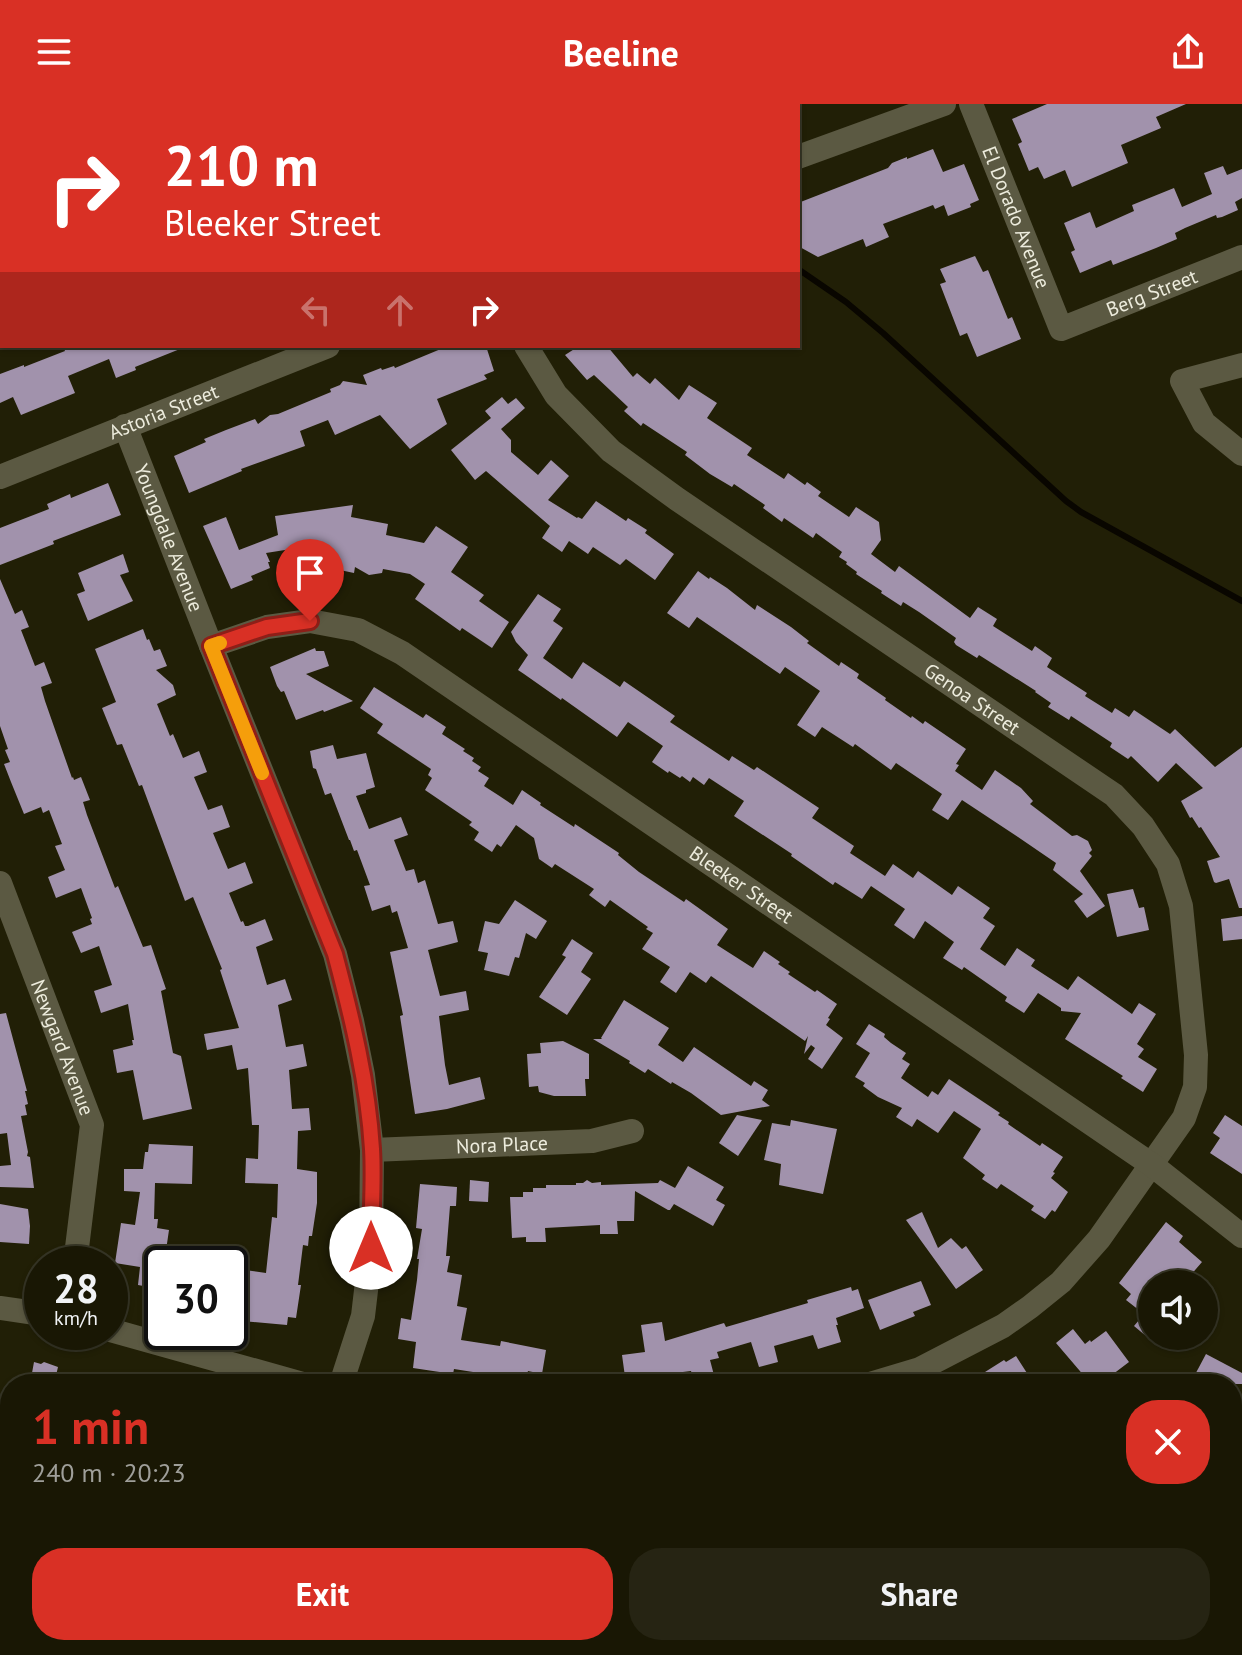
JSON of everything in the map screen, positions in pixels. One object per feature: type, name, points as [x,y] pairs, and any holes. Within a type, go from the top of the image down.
[{"type":"street","points":[[800,156],[944,104]]},
{"type":"street","name":"El Dorado Avenue","points":[[971,104],[1061,329]]},
{"type":"street","name":"Berg Street","points":[[1061,329],[1242,257]]},
{"type":"street","name":"Astoria Street","points":[[0,477],[323,348]]},
{"type":"street","name":"Genoa Street","points":[[527,348],[556,395],[611,451],[1114,795],[1143,826],[1168,864],[1181,906],[1196,1055],[1195,1087],[1184,1118],[1099,1239],[1061,1282],[1003,1326],[929,1374]]},
{"type":"street","points":[[1242,365],[1182,381],[1204,423],[1242,454]]},
{"type":"street","name":"Youngdale Avenue","points":[[125,426],[335,954],[352,1021],[363,1075],[372,1150],[371,1248],[363,1316],[344,1374]]},
{"type":"street","name":"Bleeker Street","points":[[211,646],[267,627],[310,621],[358,630],[402,653],[1152,1165],[1242,1236]]},
{"type":"street","name":"Newgard Avenue","points":[[0,883],[92,1125],[77,1246]]},
{"type":"street","name":"Nora Place","points":[[372,1150],[592,1141],[632,1131]]},
{"type":"street","points":[[0,1308],[24,1311]]},
{"type":"street","points":[[128,1335],[267,1374]]},
{"type":"building","points":[[1047,104],[1186,104],[1156,117],[1161,128],[1121,145],[1128,163],[1072,187],[1065,170],[1044,179],[1038,167],[1029,171],[1018,144],[1022,142],[1012,119]]},
{"type":"building","points":[[933,149],[943,172],[964,164],[979,200],[970,204],[971,207],[948,216],[944,205],[935,209],[933,205],[883,224],[889,237],[866,247],[863,239],[818,257],[800,247],[800,202]]},
{"type":"building","points":[[1223,166],[1227,175],[1242,169],[1242,198],[1235,202],[1238,210],[1185,228],[1175,233],[1177,239],[1156,248],[1113,265],[1111,260],[1080,273],[1064,223],[1090,212],[1096,228],[1134,211],[1132,205],[1174,188],[1182,207],[1212,194],[1204,173]]},
{"type":"building","points":[[975,256],[983,272],[988,270],[1008,319],[1012,317],[1021,339],[977,357],[967,333],[960,336],[940,284],[946,282],[940,269]]},
{"type":"building","points":[[64,348],[182,348],[116,378],[109,359],[68,376],[75,393],[21,415],[13,397],[0,403],[0,374],[65,351]]},
{"type":"building","points":[[443,348],[487,348],[494,371],[484,375],[487,379],[437,399],[447,424],[410,449],[380,415],[335,435],[328,420],[300,431],[305,446],[241,469],[189,493],[174,456],[226,430],[255,419],[258,424],[270,415],[331,392],[330,389],[343,381],[367,385],[363,375],[381,368],[395,368]]},
{"type":"building","points":[[576,348],[609,348],[633,377],[637,373],[650,384],[655,378],[679,400],[689,385],[717,403],[707,418],[752,448],[747,455],[784,479],[788,473],[805,485],[807,482],[821,492],[818,496],[849,517],[856,507],[879,522],[881,540],[871,554],[895,572],[899,566],[970,618],[978,607],[997,619],[993,626],[1032,651],[1035,646],[1052,658],[1047,667],[1087,693],[1085,696],[1112,713],[1115,708],[1129,717],[1134,710],[1170,734],[1175,729],[1215,767],[1242,747],[1242,908],[1239,908],[1229,879],[1214,882],[1207,861],[1220,857],[1181,801],[1203,788],[1176,763],[1158,782],[1131,756],[1128,759],[1110,747],[1112,743],[1071,716],[1069,720],[1048,707],[1051,703],[1036,691],[979,655],[977,658],[956,645],[956,638],[919,612],[903,602],[901,606],[881,593],[839,557],[842,552],[816,533],[813,538],[784,518],[782,522],[763,508],[765,505],[734,484],[732,487],[710,474],[685,455],[687,452],[643,423],[641,426],[624,411],[628,407],[594,375],[587,380],[565,355]]},
{"type":"building","points":[[502,397],[508,404],[516,398],[525,408],[501,429],[511,440],[511,452],[538,475],[551,460],[569,476],[548,500],[582,519],[596,501],[626,521],[628,518],[647,530],[645,533],[674,554],[655,580],[626,559],[620,565],[593,547],[588,554],[569,541],[562,552],[542,538],[550,526],[486,471],[475,480],[451,450],[491,418],[485,411]]},
{"type":"building","points":[[108,483],[121,515],[0,565],[0,528],[49,509],[47,504],[70,494],[71,498]]},
{"type":"building","points":[[353,505],[351,517],[388,524],[386,535],[424,543],[436,526],[468,547],[451,572],[484,595],[479,601],[509,622],[492,648],[462,628],[460,631],[415,599],[425,584],[410,574],[383,569],[382,573],[369,575],[355,567],[354,573],[335,569],[337,558],[306,563],[304,547],[266,553],[270,568],[251,576],[253,580],[231,589],[203,526],[226,517],[239,550],[278,535],[275,516]]},
{"type":"building","points":[[123,554],[129,572],[120,575],[133,601],[88,621],[77,594],[85,591],[78,573]]},
{"type":"building","points":[[698,571],[755,610],[757,605],[791,627],[839,666],[841,662],[859,674],[857,678],[885,700],[911,718],[923,724],[925,721],[966,749],[955,771],[982,790],[995,770],[1021,788],[1033,801],[1030,804],[1072,836],[1077,835],[1088,841],[1092,856],[1080,871],[1105,906],[1087,918],[1074,901],[1083,894],[1053,870],[1056,863],[1018,837],[962,800],[948,820],[932,810],[942,794],[896,763],[891,770],[855,744],[853,747],[822,727],[815,737],[797,725],[820,691],[785,667],[780,674],[697,617],[689,628],[667,613]]},
{"type":"building","points":[[0,579],[15,614],[22,610],[29,627],[21,630],[35,666],[44,662],[52,683],[41,687],[45,701],[72,778],[81,777],[90,800],[83,802],[115,888],[118,886],[143,947],[151,945],[166,989],[161,991],[173,1053],[181,1056],[192,1109],[143,1120],[133,1070],[117,1073],[113,1050],[133,1045],[134,1040],[128,1004],[101,1013],[94,991],[112,985],[99,946],[81,953],[72,932],[92,924],[81,888],[56,898],[48,877],[65,870],[55,846],[62,844],[49,810],[43,813],[41,807],[24,814],[4,764],[10,762],[0,726]]},
{"type":"building","points":[[538,594],[561,609],[553,621],[563,628],[543,658],[572,679],[583,662],[620,687],[624,681],[675,716],[670,722],[729,761],[732,756],[754,770],[757,767],[819,808],[812,818],[854,846],[850,853],[885,876],[893,864],[913,878],[918,871],[952,895],[958,886],[990,908],[983,918],[995,926],[980,949],[1005,966],[1017,948],[1035,960],[1031,966],[1068,990],[1078,976],[1132,1014],[1139,1003],[1156,1014],[1137,1044],[1144,1049],[1138,1057],[1157,1069],[1143,1092],[1065,1039],[1081,1013],[1061,1011],[1038,993],[1024,1013],[964,967],[962,970],[943,958],[954,942],[925,921],[914,939],[894,925],[905,909],[871,886],[862,899],[835,882],[833,885],[734,816],[744,801],[709,778],[704,785],[693,777],[690,782],[682,776],[668,773],[652,762],[663,746],[628,722],[617,737],[518,670],[528,655],[511,632]]},
{"type":"building","points":[[143,629],[154,651],[160,649],[167,666],[156,670],[173,685],[176,695],[157,704],[183,758],[199,751],[207,772],[194,777],[208,810],[222,805],[230,827],[213,833],[228,869],[245,862],[253,883],[229,893],[245,926],[265,919],[273,940],[256,947],[267,985],[285,979],[292,1000],[278,1005],[286,1047],[303,1044],[307,1066],[289,1070],[292,1109],[309,1108],[311,1130],[298,1131],[297,1169],[317,1172],[317,1203],[312,1236],[309,1236],[308,1246],[303,1245],[296,1318],[288,1317],[287,1325],[248,1322],[248,1270],[266,1273],[272,1217],[277,1218],[278,1184],[245,1183],[246,1158],[258,1159],[259,1125],[252,1125],[248,1068],[237,1070],[232,1045],[207,1050],[204,1034],[239,1028],[222,969],[193,897],[185,901],[142,785],[139,786],[122,744],[117,745],[102,708],[116,702],[95,649]]},
{"type":"building","points":[[315,648],[316,651],[324,651],[329,666],[306,674],[353,701],[296,720],[270,667]]},
{"type":"building","points":[[374,687],[423,718],[426,714],[446,727],[442,734],[465,749],[463,751],[481,767],[478,771],[489,778],[484,786],[513,805],[522,790],[540,805],[619,853],[639,872],[684,902],[686,899],[728,929],[717,945],[753,968],[764,951],[780,962],[778,964],[790,972],[788,974],[837,1004],[826,1025],[843,1038],[822,1069],[808,1059],[815,1048],[811,1045],[804,1054],[808,1036],[805,1041],[711,976],[706,983],[690,972],[676,993],[660,982],[670,967],[642,949],[653,933],[646,929],[648,927],[610,900],[605,907],[589,895],[594,889],[555,864],[552,868],[539,859],[534,838],[516,825],[501,847],[497,844],[492,852],[474,840],[479,832],[469,825],[472,822],[425,790],[432,778],[428,775],[431,769],[377,733],[383,724],[360,708]]},
{"type":"building","points":[[333,745],[337,759],[366,753],[375,787],[356,796],[369,829],[401,817],[408,835],[394,840],[406,871],[414,869],[418,883],[425,880],[438,924],[453,921],[458,942],[428,950],[440,996],[466,991],[469,1010],[439,1016],[445,1065],[449,1085],[480,1077],[485,1099],[415,1114],[400,1016],[403,1015],[390,952],[408,948],[397,911],[392,913],[390,905],[372,911],[364,886],[370,885],[357,850],[354,851],[331,793],[325,795],[313,768],[310,751]]},
{"type":"building","points":[[1133,889],[1139,908],[1144,907],[1149,930],[1117,937],[1107,894]]},
{"type":"building","points":[[515,900],[547,921],[536,939],[526,933],[519,958],[515,957],[509,976],[484,970],[488,953],[478,951],[485,921],[499,924]]},
{"type":"building","points":[[1242,916],[1242,939],[1223,941],[1221,919]]},
{"type":"building","points":[[572,939],[593,953],[581,972],[591,979],[567,1015],[539,997],[566,957],[562,955]]},
{"type":"building","points":[[624,1000],[669,1028],[658,1045],[683,1062],[694,1047],[751,1086],[754,1081],[768,1090],[762,1100],[770,1106],[721,1115],[691,1093],[648,1069],[645,1073],[593,1039],[602,1039]]},
{"type":"building","points":[[6,1013],[27,1091],[27,1115],[21,1116],[34,1188],[0,1187],[0,1166],[11,1165],[7,1133],[0,1134],[0,1014]]},
{"type":"building","points":[[869,1024],[906,1053],[902,1059],[910,1064],[901,1078],[928,1097],[932,1091],[938,1095],[949,1079],[1000,1113],[998,1115],[1008,1124],[1040,1146],[1042,1143],[1063,1157],[1051,1178],[1068,1192],[1055,1212],[1052,1210],[1045,1219],[1031,1210],[1034,1206],[1001,1184],[997,1189],[982,1179],[985,1175],[963,1158],[981,1129],[954,1111],[938,1133],[917,1119],[912,1127],[896,1117],[902,1108],[863,1086],[865,1083],[855,1077],[870,1053],[856,1044]]},
{"type":"building","points":[[563,1041],[589,1054],[586,1096],[554,1096],[539,1092],[538,1086],[529,1087],[527,1054],[541,1053],[540,1043]]},
{"type":"building","points":[[737,1115],[762,1120],[738,1156],[719,1143]]},
{"type":"building","points":[[1225,1115],[1242,1126],[1242,1174],[1210,1153],[1220,1138],[1213,1133]]},
{"type":"building","points":[[791,1120],[837,1129],[823,1194],[779,1185],[781,1164],[764,1160],[772,1123],[790,1126]]},
{"type":"building","points":[[149,1144],[193,1146],[192,1184],[155,1183],[154,1219],[158,1219],[157,1228],[169,1230],[167,1246],[144,1246],[144,1286],[138,1285],[140,1267],[128,1265],[128,1246],[118,1246],[121,1223],[135,1225],[140,1192],[124,1191],[124,1169],[143,1169],[145,1152],[148,1152]]},
{"type":"building","points":[[688,1166],[724,1187],[716,1200],[725,1205],[713,1226],[674,1204],[668,1210],[635,1191],[634,1221],[617,1221],[618,1234],[600,1234],[600,1225],[545,1228],[546,1242],[526,1242],[526,1237],[512,1238],[510,1197],[523,1197],[523,1192],[533,1192],[533,1188],[546,1188],[546,1185],[576,1185],[587,1180],[601,1182],[601,1185],[658,1183],[660,1180],[675,1188]]},
{"type":"building","points":[[470,1180],[489,1182],[488,1202],[469,1201]]},
{"type":"building","points":[[420,1184],[457,1187],[456,1206],[450,1206],[446,1256],[450,1256],[447,1272],[462,1275],[457,1306],[467,1308],[461,1340],[500,1346],[501,1341],[546,1350],[542,1374],[528,1371],[527,1374],[486,1374],[454,1369],[453,1374],[413,1368],[416,1342],[398,1339],[401,1318],[411,1320],[422,1229],[416,1228]]},
{"type":"building","points":[[0,1204],[28,1209],[29,1244],[0,1242]]},
{"type":"building","points":[[922,1212],[938,1248],[951,1238],[962,1249],[966,1246],[983,1270],[956,1289],[906,1220]]},
{"type":"building","points":[[1166,1222],[1183,1236],[1179,1242],[1202,1262],[1195,1270],[1138,1270],[1138,1309],[1126,1300],[1131,1294],[1119,1283]]},
{"type":"building","points":[[921,1281],[931,1305],[913,1312],[915,1316],[880,1330],[868,1300]]},
{"type":"building","points":[[851,1287],[852,1291],[858,1289],[864,1308],[836,1318],[841,1342],[818,1349],[813,1335],[774,1346],[778,1362],[759,1367],[751,1342],[717,1352],[719,1358],[710,1360],[714,1374],[692,1374],[691,1371],[625,1374],[622,1355],[645,1352],[641,1325],[662,1322],[665,1341],[724,1323],[726,1327],[808,1303],[807,1300]]},
{"type":"building","points":[[1073,1329],[1085,1344],[1106,1331],[1129,1362],[1113,1374],[1082,1374],[1056,1343]]},
{"type":"building","points":[[1206,1354],[1242,1373],[1242,1374],[1195,1374]]},
{"type":"building","points":[[1016,1356],[1028,1374],[982,1374],[1004,1360],[1006,1362]]},
{"type":"building","points":[[34,1362],[58,1367],[56,1374],[32,1374]]},
{"type":"waterway","points":[[800,270],[846,302],[883,333],[1066,501],[1242,601]]},
{"type":"slow traffic","points":[[220,643],[211,646],[262,773]]},
{"type":"route","points":[[310,621],[267,627],[211,646],[335,954],[347,999],[363,1075],[372,1150],[371,1248]]}]
